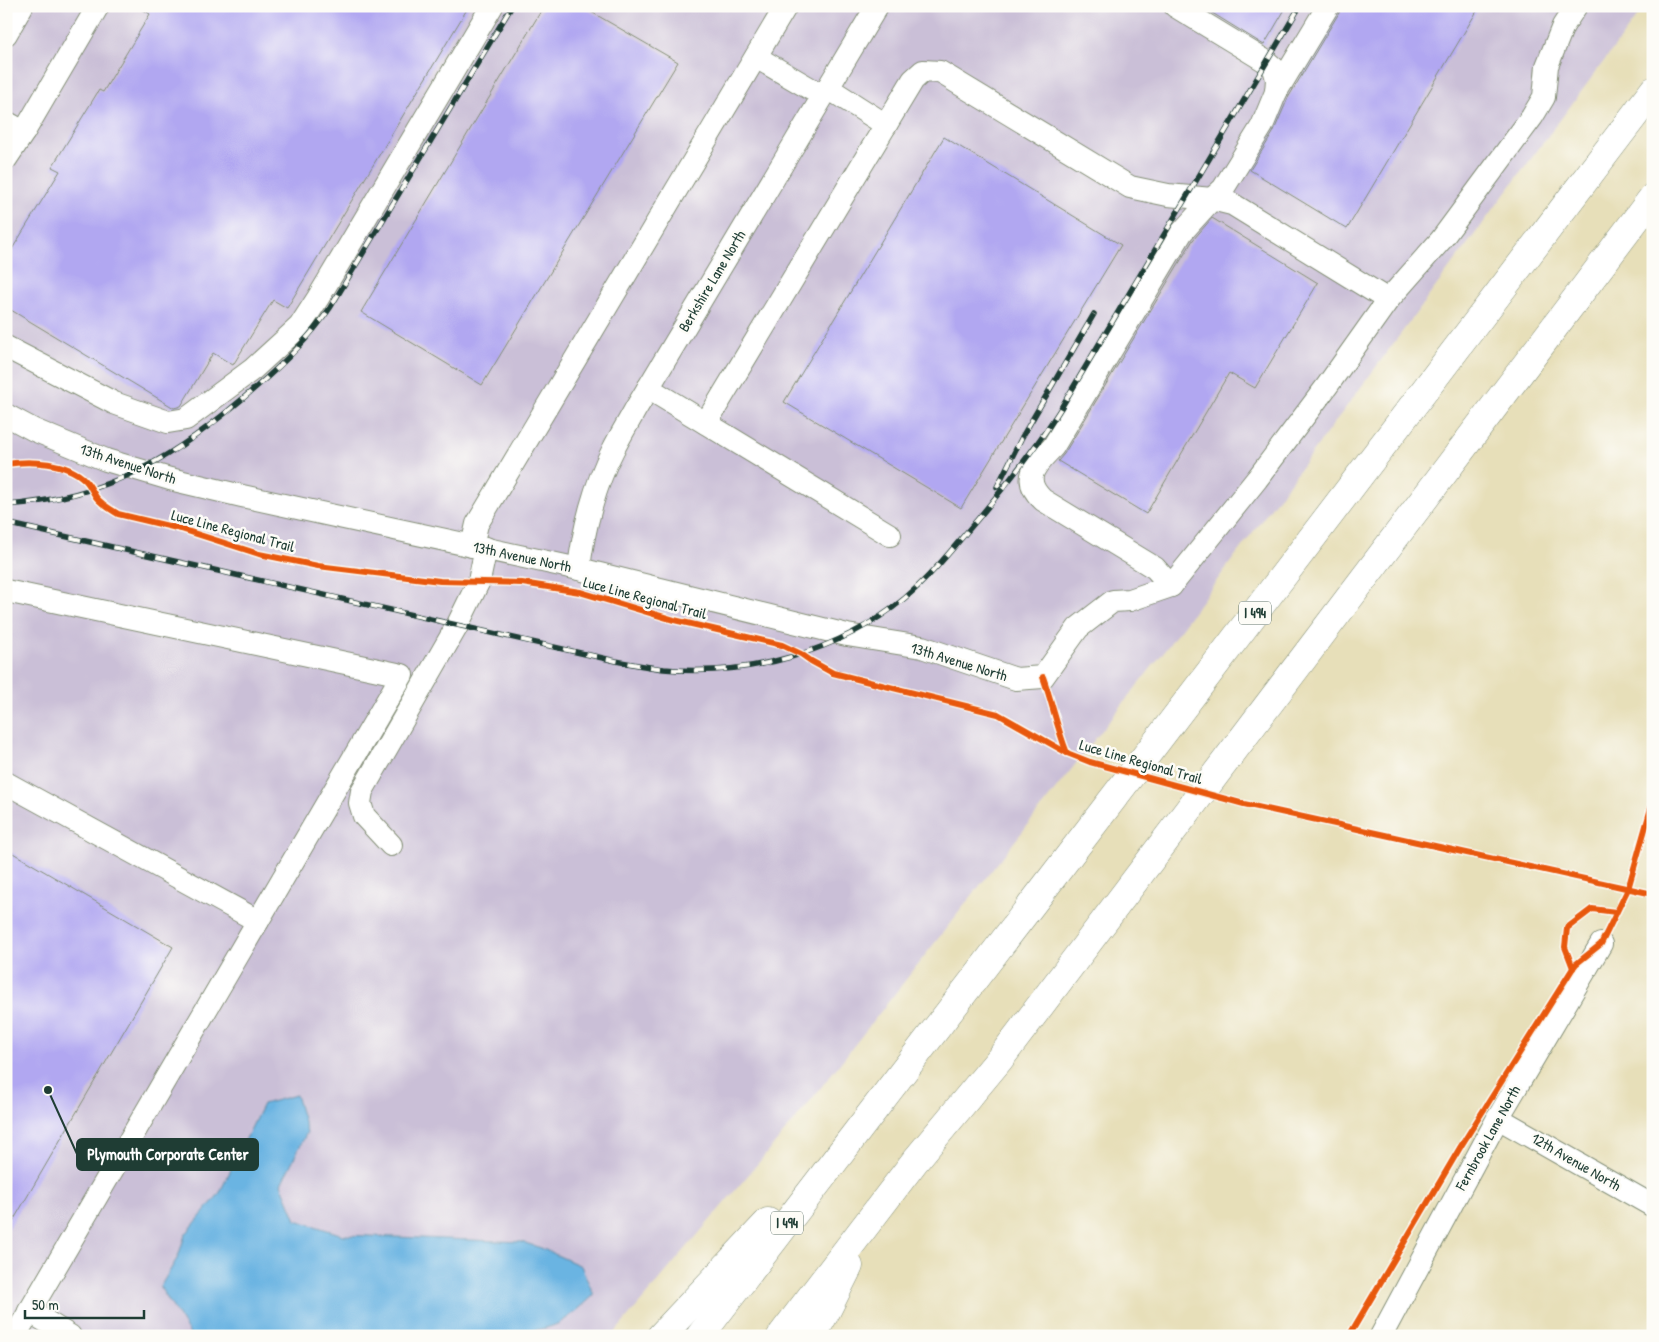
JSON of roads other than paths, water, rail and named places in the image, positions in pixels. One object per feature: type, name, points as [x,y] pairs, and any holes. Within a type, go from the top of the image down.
[{"type":"highway","points":[[1635,114],[1653,86]]},
{"type":"highway","name":"I 494","points":[[700,1336],[1653,91]]},
{"type":"highway","points":[[781,1336],[914,1162],[999,1060],[1653,197]]},
{"type":"highway","points":[[661,1336],[873,1110]]},
{"type":"highway","points":[[812,1336],[828,1310],[874,1214]]},
{"type":"street","points":[[6,34],[22,6]]},
{"type":"street","points":[[6,159],[15,127],[98,6]]},
{"type":"street","points":[[6,347],[114,403],[168,422],[186,419],[253,369],[300,326],[492,6]]},
{"type":"street","points":[[391,845],[364,816],[360,803],[362,791],[457,626],[479,581],[477,524],[786,6]]},
{"type":"street","name":"Berkshire Lane North","points":[[579,569],[582,544],[589,516],[612,452],[648,388],[877,6]]},
{"type":"street","points":[[1175,6],[1267,62],[1274,68],[1277,79],[1276,92]]},
{"type":"street","points":[[1274,68],[1282,60],[1314,6]]},
{"type":"street","points":[[1328,6],[1276,92],[1262,126],[1231,178],[1182,232],[1053,447],[1034,467],[1031,476],[1036,494],[1043,500],[1155,568],[1171,586],[1257,479],[1327,386],[1388,300],[1441,240],[1532,117],[1544,97],[1547,66],[1564,26],[1576,6]]},
{"type":"street","points":[[756,57],[886,125]]},
{"type":"street","points":[[706,424],[913,80],[923,71],[940,72],[1130,187],[1168,195],[1212,198],[1232,204],[1388,300]]},
{"type":"street","points":[[648,388],[890,535]]},
{"type":"street","name":"13th Avenue North","points":[[6,415],[68,445],[138,471],[242,496],[579,569],[847,635],[922,647],[1016,679],[1043,677],[1078,628],[1113,601],[1130,600],[1171,586]]},
{"type":"street","points":[[6,591],[402,676],[15,1336]]},
{"type":"street","points":[[6,783],[258,921]]},
{"type":"street","name":"Fernbrook Lane North","points":[[1381,1336],[1498,1118],[1601,944]]},
{"type":"street","name":"12th Avenue North","points":[[1498,1118],[1653,1206]]},
{"type":"street","points":[[29,1311],[70,1336]]},
{"type":"water","points":[[296,1095],[307,1132],[281,1184],[296,1220],[343,1235],[522,1242],[541,1248],[581,1266],[594,1295],[557,1324],[536,1330],[496,1336],[191,1336],[160,1287],[178,1257],[185,1235],[219,1194],[263,1104]]},
{"type":"railway","points":[[6,505],[43,501],[78,493],[110,483],[141,469],[199,434],[227,412],[285,360],[304,341],[330,308],[512,6]]},
{"type":"railway","points":[[6,523],[616,661],[664,669],[728,669],[792,657],[822,646],[852,633],[879,617],[915,589],[960,540],[1031,452],[1061,408],[1300,6]]},
{"type":"railway","points":[[997,487],[1022,437],[1094,314]]},
{"type":"place","name":"Plymouth Corporate Center","points":[[48,1090]]}]
